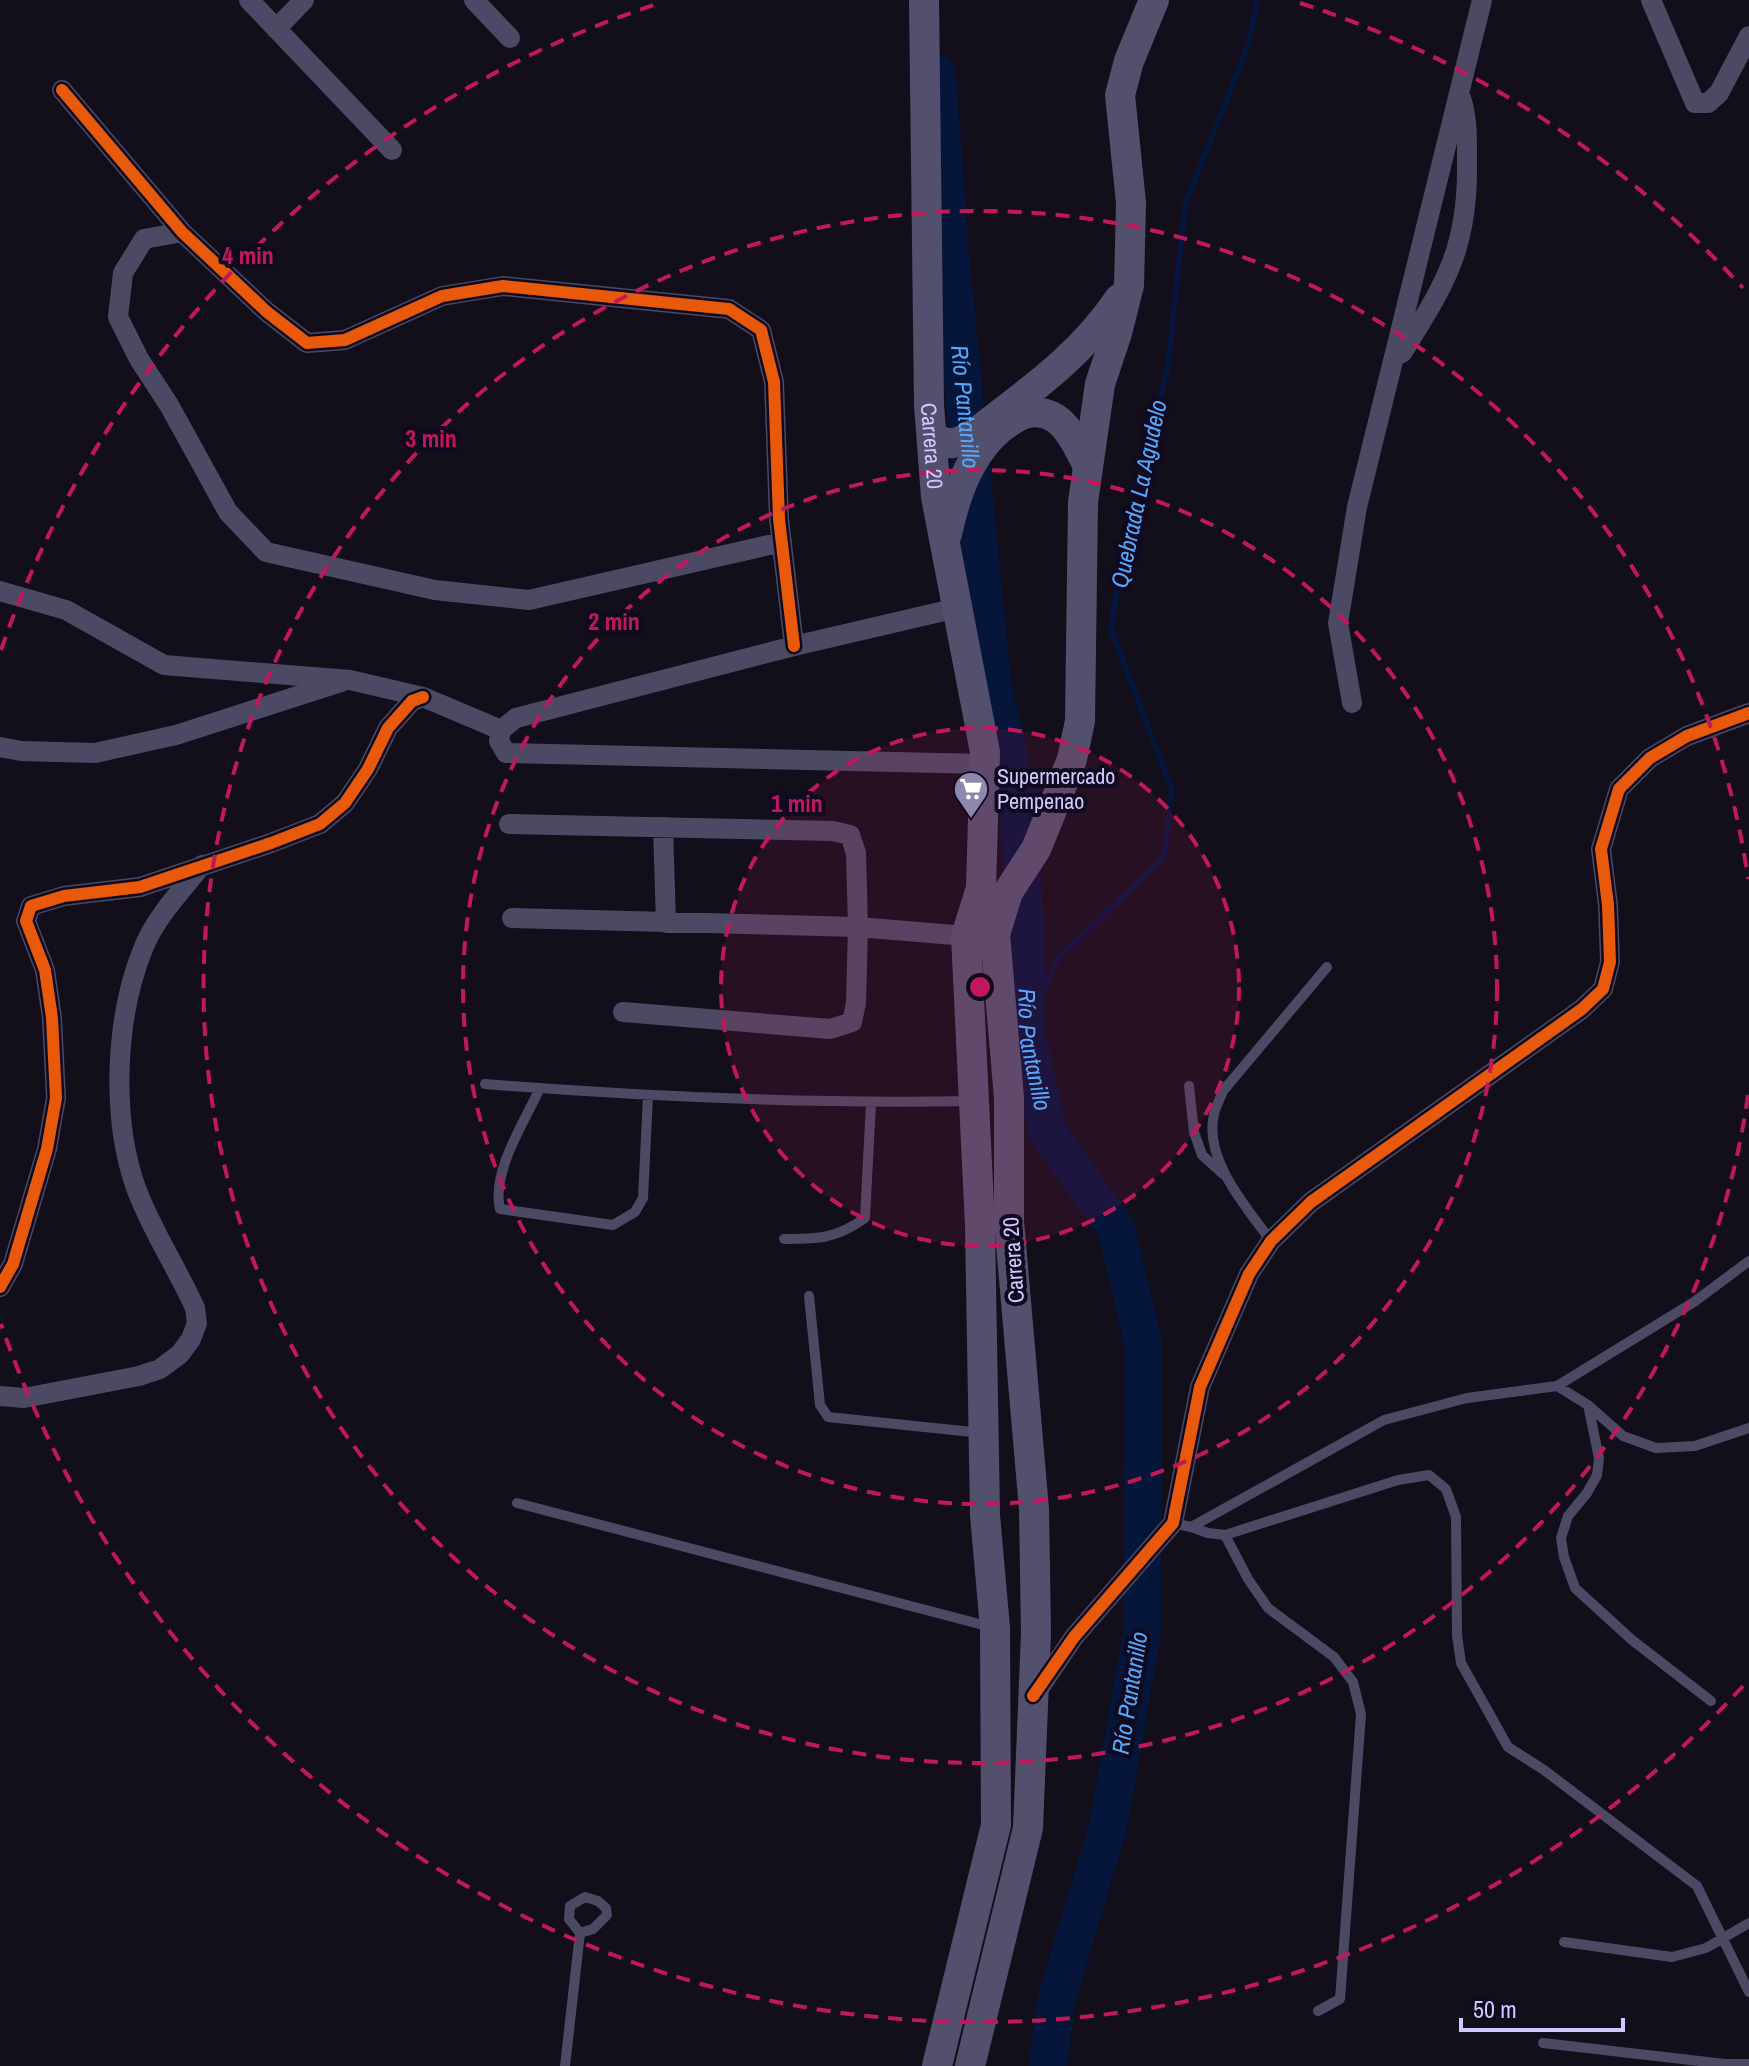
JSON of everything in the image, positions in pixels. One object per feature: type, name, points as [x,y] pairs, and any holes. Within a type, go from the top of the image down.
[{"type":"main road","name":"Carrera 20","points":[[924,0],[932,437],[936,497],[985,764],[994,890],[980,935],[975,1101],[985,1515],[995,1628],[996,1825],[937,2066]]},
{"type":"main road","points":[[994,890],[1036,849],[1072,759],[1080,721],[1083,502],[1087,464],[1100,384],[1129,285],[1131,203],[1120,95],[1129,61],[1154,0]]},
{"type":"main road","points":[[945,544],[972,455],[1076,354],[1102,325],[1129,285]]},
{"type":"main road","points":[[972,455],[1000,426],[1022,414],[1042,413],[1057,420],[1074,440],[1087,464]]},
{"type":"main road","points":[[932,437],[943,444],[957,444],[972,455]]},
{"type":"main road","name":"Carrera 20","points":[[970,2066],[1028,1828],[1036,1633],[1034,1509],[1009,1221],[1009,1098],[980,935]]},
{"type":"street","points":[[249,0],[392,150]]},
{"type":"street","points":[[276,29],[304,0]]},
{"type":"street","points":[[474,0],[510,38]]},
{"type":"street","points":[[1352,703],[1338,623],[1357,507],[1482,0]]},
{"type":"street","points":[[1651,0],[1695,103],[1708,103],[1719,93],[1749,36]]},
{"type":"street","points":[[62,90],[182,232],[267,312],[307,343],[345,340],[442,296],[503,286],[729,309],[761,330],[774,382],[779,519],[794,646]]},
{"type":"street","points":[[1392,370],[1444,286],[1459,244],[1468,203],[1467,117],[1460,94]]},
{"type":"street","points":[[182,232],[144,239],[123,273],[118,317],[228,512],[266,552],[435,590],[529,600],[782,542]]},
{"type":"street","points":[[0,590],[66,610],[164,665],[350,680],[423,697],[501,730]]},
{"type":"street","points":[[957,608],[794,646],[516,718],[501,730],[499,741],[506,753],[985,764]]},
{"type":"street","points":[[0,747],[21,751],[95,753],[176,735],[350,680]]},
{"type":"street","points":[[0,1287],[13,1264],[47,1149],[56,1098],[52,1018],[45,970],[26,921],[31,906],[46,899],[140,887],[320,824],[345,803],[368,769],[388,728],[412,701],[423,697]]},
{"type":"street","points":[[1033,1696],[1074,1637],[1176,1529],[1200,1387],[1249,1274],[1271,1241],[1311,1202],[1582,1009],[1603,989],[1610,962],[1608,905],[1601,849],[1619,789],[1632,773],[1662,750],[1687,736],[1749,713]]},
{"type":"street","points":[[509,824],[833,831],[850,835],[856,853],[858,927],[856,1003],[852,1022],[830,1029],[623,1012]]},
{"type":"street","points":[[663,827],[666,923]]},
{"type":"street","points":[[0,1396],[24,1398],[139,1376],[160,1369],[180,1354],[197,1323],[195,1308],[136,1187],[127,1151],[119,1068],[121,1032],[143,948],[169,904],[202,865]]},
{"type":"street","points":[[512,918],[858,927],[980,935]]},
{"type":"lane","points":[[1224,1175],[1213,1137],[1213,1116],[1223,1091],[1327,967]]},
{"type":"lane","points":[[485,1084],[648,1096],[871,1103],[975,1101]]},
{"type":"lane","points":[[1189,1086],[1194,1132],[1202,1155],[1224,1175],[1271,1241]]},
{"type":"lane","points":[[540,1088],[502,1169],[496,1195],[500,1209],[613,1225],[635,1212],[643,1198],[648,1096]]},
{"type":"lane","points":[[784,1239],[822,1239],[847,1231],[865,1218],[871,1103]]},
{"type":"lane","points":[[1176,1529],[1384,1420],[1467,1398],[1557,1386],[1694,1302],[1749,1261]]},
{"type":"lane","points":[[809,1296],[820,1405],[828,1417],[984,1433]]},
{"type":"lane","points":[[1557,1386],[1588,1405],[1623,1436],[1656,1448],[1695,1446],[1749,1428]]},
{"type":"lane","points":[[1588,1405],[1599,1458],[1597,1475],[1568,1516],[1561,1538],[1575,1588],[1632,1640],[1711,1701]]},
{"type":"lane","points":[[1176,1529],[1225,1535],[1398,1480],[1429,1475],[1438,1482],[1446,1489],[1456,1517],[1457,1635],[1461,1663],[1508,1747],[1544,1770],[1697,1886],[1749,1992]]},
{"type":"lane","points":[[517,1503],[995,1628]]},
{"type":"lane","points":[[1225,1535],[1248,1579],[1268,1608],[1334,1657],[1353,1682],[1361,1714],[1340,1999],[1318,2011]]},
{"type":"lane","points":[[1564,1942],[1672,1957],[1706,1948],[1749,1923]]},
{"type":"lane","points":[[565,2066],[580,1933]]},
{"type":"lane","points":[[1543,2043],[1725,2064],[1749,2064]]},
{"type":"waterway","name":"Quebrada La Agudelo","points":[[1027,1036],[1057,959],[1164,857],[1172,790],[1111,629],[1123,546],[1168,366],[1185,205],[1249,43],[1257,0]]},
{"type":"waterway","name":"Río Pantanillo","points":[[937,74],[950,254],[993,690],[1018,791],[1027,1036],[1048,1133],[1116,1228],[1143,1342],[1142,1633],[1108,1827],[1056,2001],[1048,2066]]},
{"type":"cycle path","points":[[62,90],[182,232],[267,312],[307,343],[345,340],[442,296],[503,286],[729,309],[761,330],[774,382],[779,519],[794,646]]},
{"type":"cycle path","points":[[0,1287],[13,1264],[47,1149],[56,1098],[52,1018],[45,970],[26,921],[31,906],[64,896],[140,887],[320,824],[345,803],[368,769],[388,728],[412,701],[423,697]]},
{"type":"cycle path","points":[[1033,1696],[1074,1637],[1173,1523],[1200,1387],[1249,1274],[1271,1241],[1311,1202],[1582,1009],[1603,989],[1610,962],[1608,905],[1601,849],[1619,789],[1650,758],[1687,736],[1749,713]]},
{"type":"place","name":"Supermercado Pempenao","points":[[971,820]]}]
